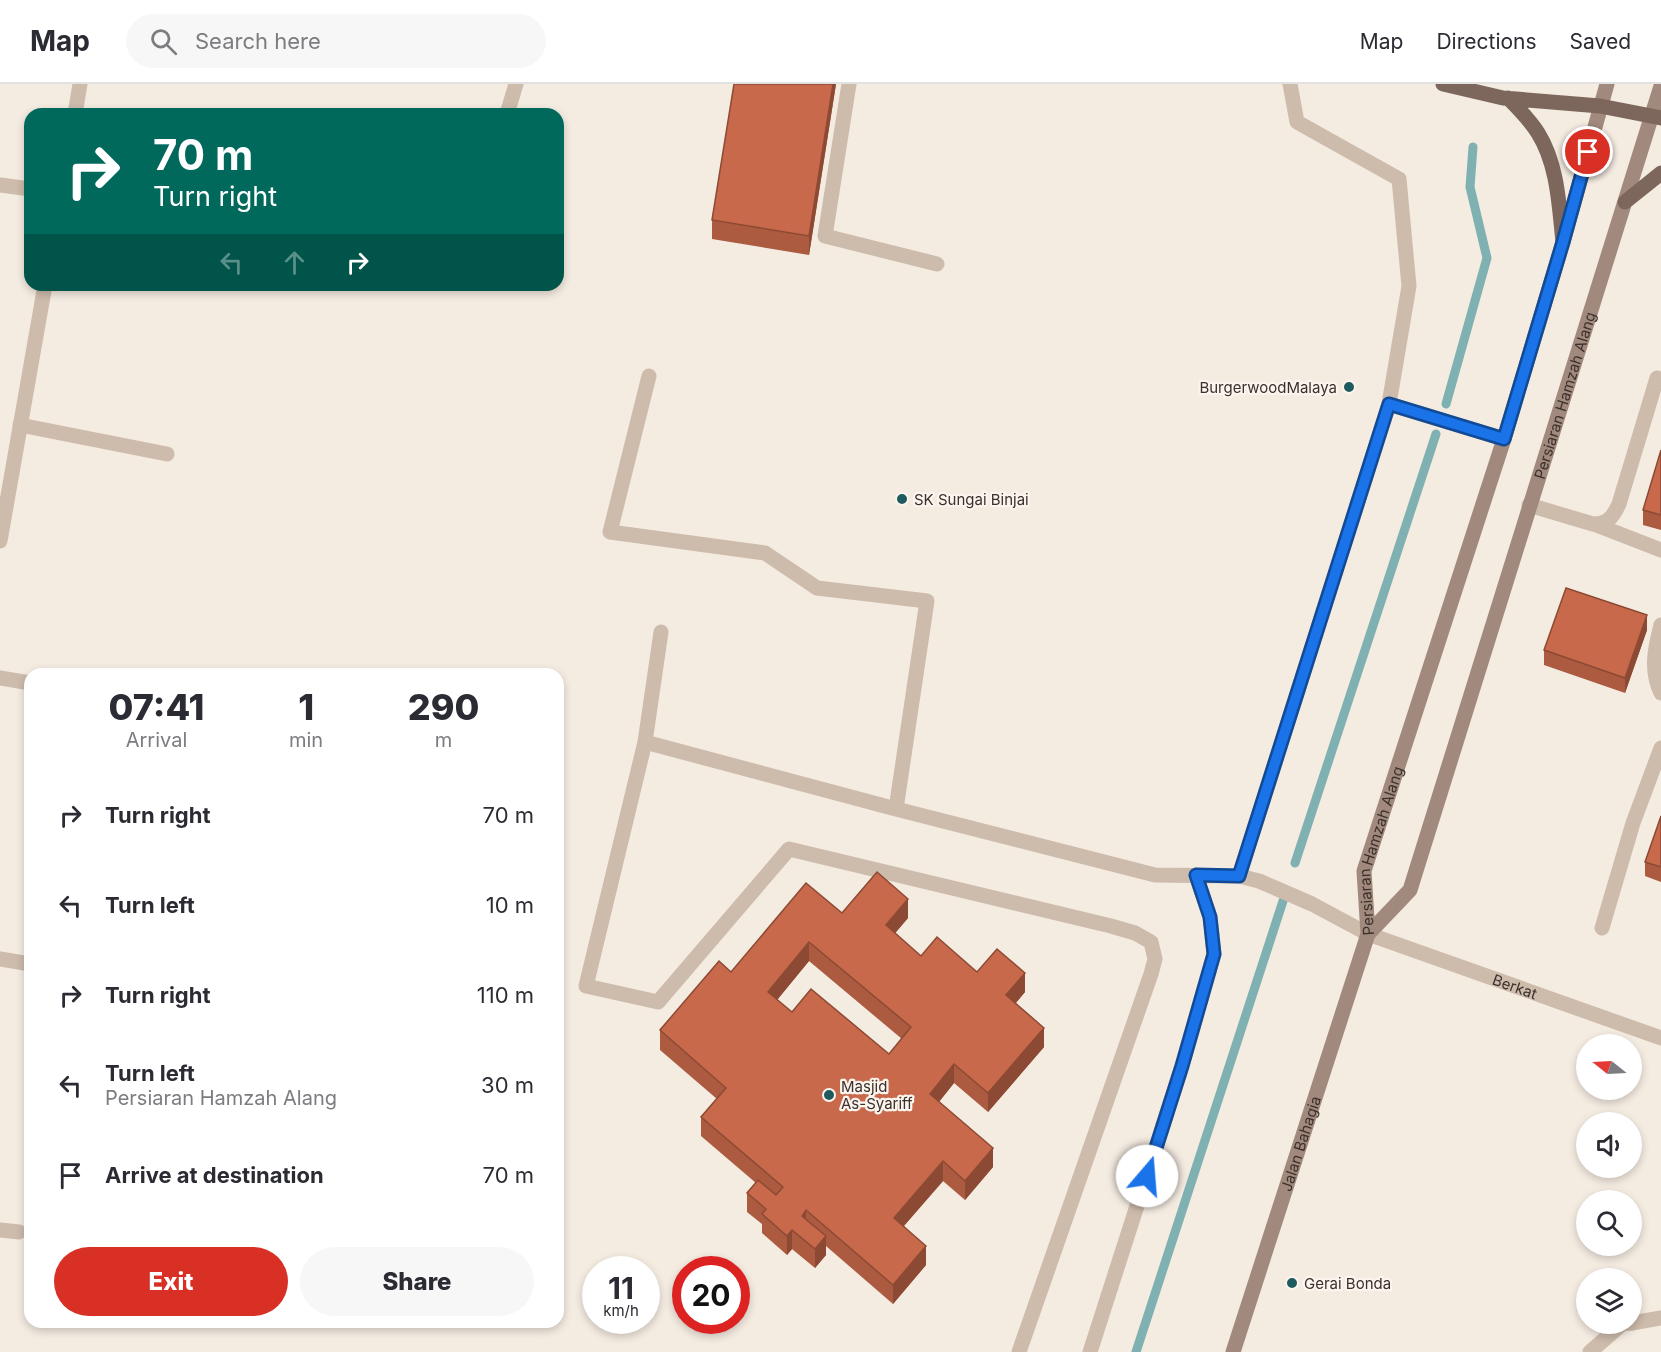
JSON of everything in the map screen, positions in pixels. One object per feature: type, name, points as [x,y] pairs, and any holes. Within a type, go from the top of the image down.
[{"type":"main road","points":[[1443,84],[1506,98],[1600,106],[1656,117]]},
{"type":"main road","name":"Persiaran Hamzah Alang","points":[[1368,934],[1364,871],[1504,439],[1607,84]]},
{"type":"main road","name":"Persiaran Hamzah Alang","points":[[1368,934],[1410,890],[1624,202],[1656,117],[1661,86]]},
{"type":"main road","points":[[1506,98],[1526,117],[1539,134],[1549,155],[1555,180],[1563,242]]},
{"type":"main road","points":[[1624,202],[1661,173]]},
{"type":"main road","name":"Jalan Bahagia","points":[[1233,1352],[1368,934]]},
{"type":"street","points":[[76,108],[80,84]]},
{"type":"street","points":[[509,108],[516,84]]},
{"type":"street","points":[[849,84],[825,236],[937,264]]},
{"type":"street","points":[[1239,876],[1396,406],[1409,286],[1399,179],[1297,122],[1290,84]]},
{"type":"street","points":[[0,185],[24,188]]},
{"type":"street","points":[[0,541],[44,291]]},
{"type":"street","points":[[649,376],[610,532],[765,553],[817,588],[927,601],[896,809]]},
{"type":"street","points":[[1593,524],[1600,524],[1611,518],[1618,504],[1657,378]]},
{"type":"street","points":[[1396,406],[1504,439]]},
{"type":"street","points":[[20,425],[167,454]]},
{"type":"street","points":[[1529,505],[1593,524],[1661,550]]},
{"type":"street","points":[[1661,625],[1654,653],[1655,672],[1661,693]]},
{"type":"street","points":[[661,632],[645,742],[586,986],[658,1002],[789,849],[1111,926],[1135,933],[1151,942],[1155,959],[1151,974],[1019,1352]]},
{"type":"street","points":[[0,678],[24,682]]},
{"type":"street","name":"Berkat","points":[[645,742],[1155,875],[1239,876],[1259,881],[1312,904],[1368,934],[1661,1038]]},
{"type":"street","points":[[1602,927],[1634,823],[1661,748]]},
{"type":"street","points":[[1090,1352],[1182,1066],[1214,954],[1210,917],[1196,875]]},
{"type":"street","points":[[0,959],[24,963]]},
{"type":"street","points":[[0,1230],[20,1232]]},
{"type":"street","points":[[1642,1321],[1661,1318]]},
{"type":"street","points":[[1590,1352],[1611,1334]]},
{"type":"building","points":[[734,84],[833,84],[809,236],[712,220]]},
{"type":"building","points":[[1661,450],[1661,515],[1643,510]]},
{"type":"building","points":[[1566,588],[1647,615],[1625,678],[1544,650]]},
{"type":"building","points":[[1661,816],[1661,867],[1645,862]]},
{"type":"building","name":"Masjid As-Syariff","points":[[877,872],[908,899],[886,925],[921,956],[937,937],[977,972],[997,949],[1025,973],[1006,995],[1044,1028],[988,1093],[954,1064],[930,1094],[993,1148],[965,1181],[943,1161],[894,1218],[926,1246],[893,1285],[806,1210],[802,1216],[826,1236],[815,1249],[792,1230],[787,1236],[762,1214],[766,1209],[747,1193],[758,1180],[776,1195],[783,1187],[701,1117],[726,1088],[660,1030],[719,961],[731,972],[806,883],[842,913]],"holes":[[[809,942],[911,1027],[889,1054],[811,989],[792,1012],[768,992]]]},
{"type":"waterway","points":[[1446,404],[1487,258],[1470,187],[1473,147]]},
{"type":"waterway","points":[[1295,863],[1436,434]]},
{"type":"waterway","points":[[1136,1352],[1283,901]]},
{"type":"place","name":"BurgerwoodMalaya","points":[[1349,387]]},
{"type":"place","name":"SK Sungai Binjai","points":[[902,499]]},
{"type":"place","name":"Masjid As-Syariff","points":[[829,1095]]},
{"type":"place","name":"Gerai Bonda","points":[[1292,1283]]},
{"type":"route","points":[[1147,1176],[1214,954],[1210,917],[1196,875],[1239,876],[1389,404],[1504,439],[1588,152]]}]
